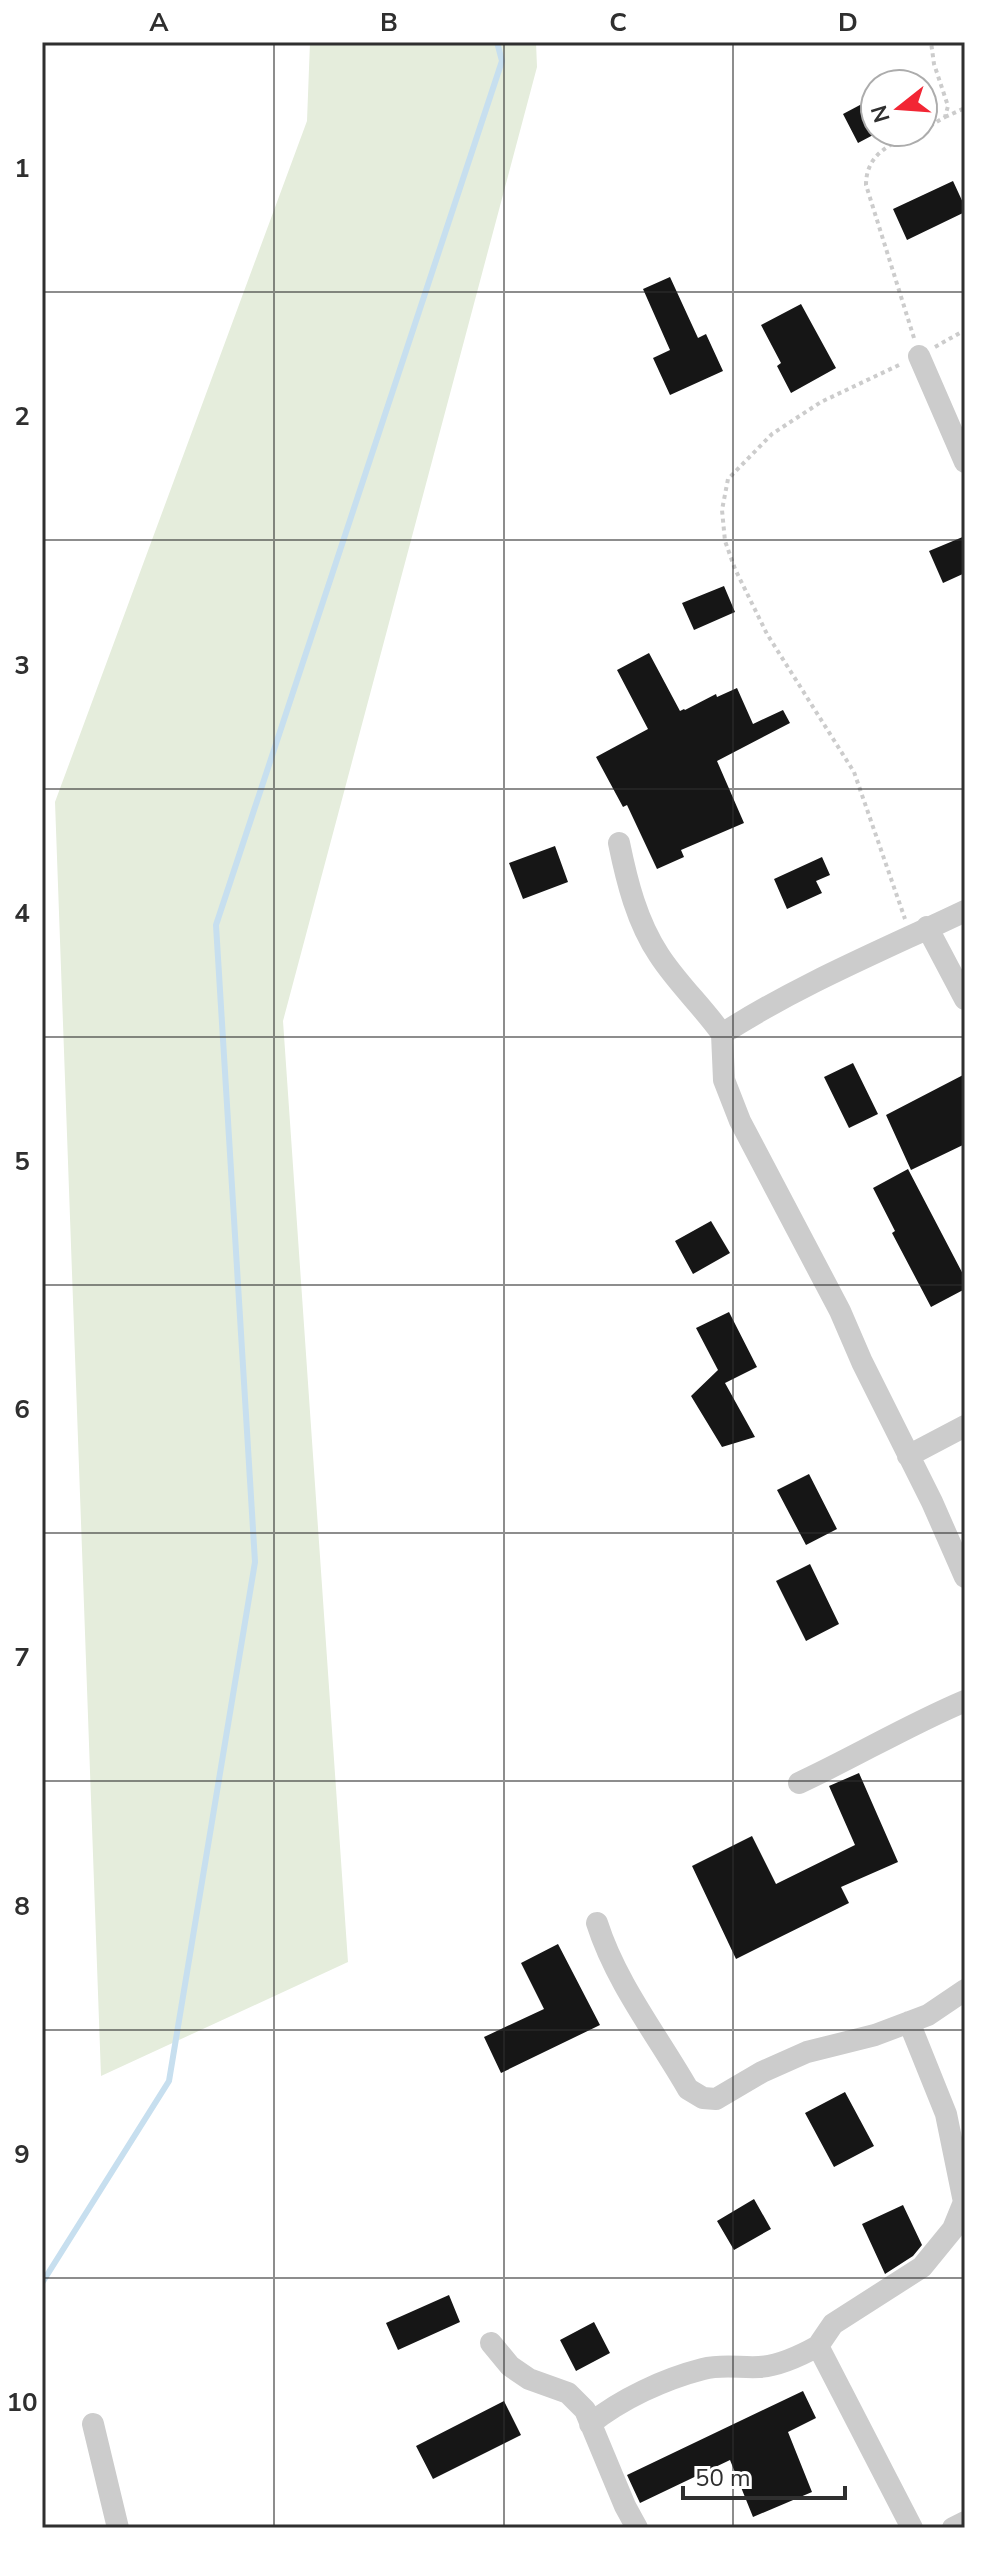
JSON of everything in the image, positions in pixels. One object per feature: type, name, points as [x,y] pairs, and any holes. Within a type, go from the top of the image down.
[{"type":"street","points":[[919,356],[965,462]]},
{"type":"street","points":[[619,843],[626,879],[641,920],[659,956],[722,1034],[724,1080],[740,1121],[840,1311],[965,1577]]},
{"type":"street","points":[[722,1034],[766,1005],[965,911]]},
{"type":"street","points":[[919,932],[965,999]]},
{"type":"street","points":[[908,1456],[965,1426]]},
{"type":"street","points":[[799,1783],[965,1701]]},
{"type":"street","points":[[597,1923],[626,1988],[688,2089],[703,2098],[716,2099],[762,2072],[807,2052],[875,2035],[928,2015],[965,1990]]},
{"type":"street","points":[[590,2424],[606,2411],[635,2396],[704,2369],[777,2364],[818,2346],[833,2324],[922,2267],[953,2229],[964,2202],[959,2152],[909,2022]]},
{"type":"street","points":[[491,2343],[510,2366],[529,2379],[568,2393],[585,2410],[637,2528]]},
{"type":"street","points":[[818,2346],[912,2528]]},
{"type":"street","points":[[93,2424],[118,2528]]},
{"type":"street","points":[[953,2528],[965,2522]]},
{"type":"path","points":[[931,42],[934,64],[948,106],[945,117]]},
{"type":"path","points":[[939,120],[965,108]]},
{"type":"path","points":[[888,148],[871,159],[866,171],[866,185],[919,356]]},
{"type":"path","points":[[919,932],[854,772],[767,634],[741,582],[725,541],[722,510],[728,479],[772,434],[821,402],[919,356],[965,330]]},
{"type":"green space","points":[[310,42],[536,42],[537,67],[283,1021],[348,1962],[101,2076],[55,802],[307,121]]},
{"type":"building","points":[[859,106],[859,142],[858,143],[843,114]]},
{"type":"building","points":[[953,181],[965,212],[907,240],[893,209]]},
{"type":"building","points":[[670,277],[698,338],[706,334],[723,371],[670,395],[653,358],[670,350],[643,289]]},
{"type":"building","points":[[801,304],[836,368],[791,393],[777,366],[781,363],[761,325]]},
{"type":"building","points":[[965,536],[965,573],[943,583],[929,551]]},
{"type":"building","points":[[724,586],[735,612],[694,630],[682,603]]},
{"type":"building","points":[[649,653],[680,711],[737,688],[753,724],[783,710],[790,723],[717,761],[744,823],[681,850],[684,857],[657,869],[627,805],[623,807],[596,757],[648,729],[617,670]]},
{"type":"building","points":[[555,846],[568,882],[523,899],[509,863]]},
{"type":"building","points":[[822,857],[830,875],[816,881],[822,893],[787,909],[774,879]]},
{"type":"building","points":[[853,1063],[878,1114],[849,1128],[824,1077]]},
{"type":"building","points":[[965,1074],[965,1144],[911,1170],[886,1115]]},
{"type":"building","points":[[908,1169],[965,1278],[965,1289],[931,1307],[892,1233],[895,1231],[873,1188]]},
{"type":"building","points":[[711,1221],[730,1253],[693,1274],[675,1241]]},
{"type":"building","points":[[729,1312],[757,1367],[725,1383],[755,1437],[722,1447],[691,1396],[718,1370],[696,1328]]},
{"type":"building","points":[[809,1474],[837,1529],[806,1545],[777,1490]]},
{"type":"building","points":[[810,1564],[839,1624],[806,1641],[776,1581]]},
{"type":"building","points":[[859,1773],[898,1862],[841,1887],[849,1903],[736,1959],[692,1866],[752,1836],[776,1884],[855,1845],[829,1786]]},
{"type":"building","points":[[558,1944],[600,2025],[501,2073],[484,2037],[544,2009],[521,1963]]},
{"type":"building","points":[[845,2092],[874,2146],[834,2167],[805,2113]]},
{"type":"building","points":[[754,2199],[771,2229],[734,2250],[717,2221]]},
{"type":"building","points":[[903,2205],[922,2245],[913,2256],[885,2274],[862,2224]]},
{"type":"building","points":[[449,2295],[460,2322],[398,2350],[386,2323]]},
{"type":"building","points":[[594,2322],[610,2353],[576,2371],[560,2340]]},
{"type":"building","points":[[803,2391],[816,2418],[788,2432],[812,2492],[753,2517],[730,2460],[640,2503],[627,2475]]},
{"type":"building","points":[[504,2401],[521,2435],[433,2479],[416,2446]]},
{"type":"waterway","points":[[42,2283],[169,2081],[255,1562],[216,925],[502,61],[497,42]]}]
